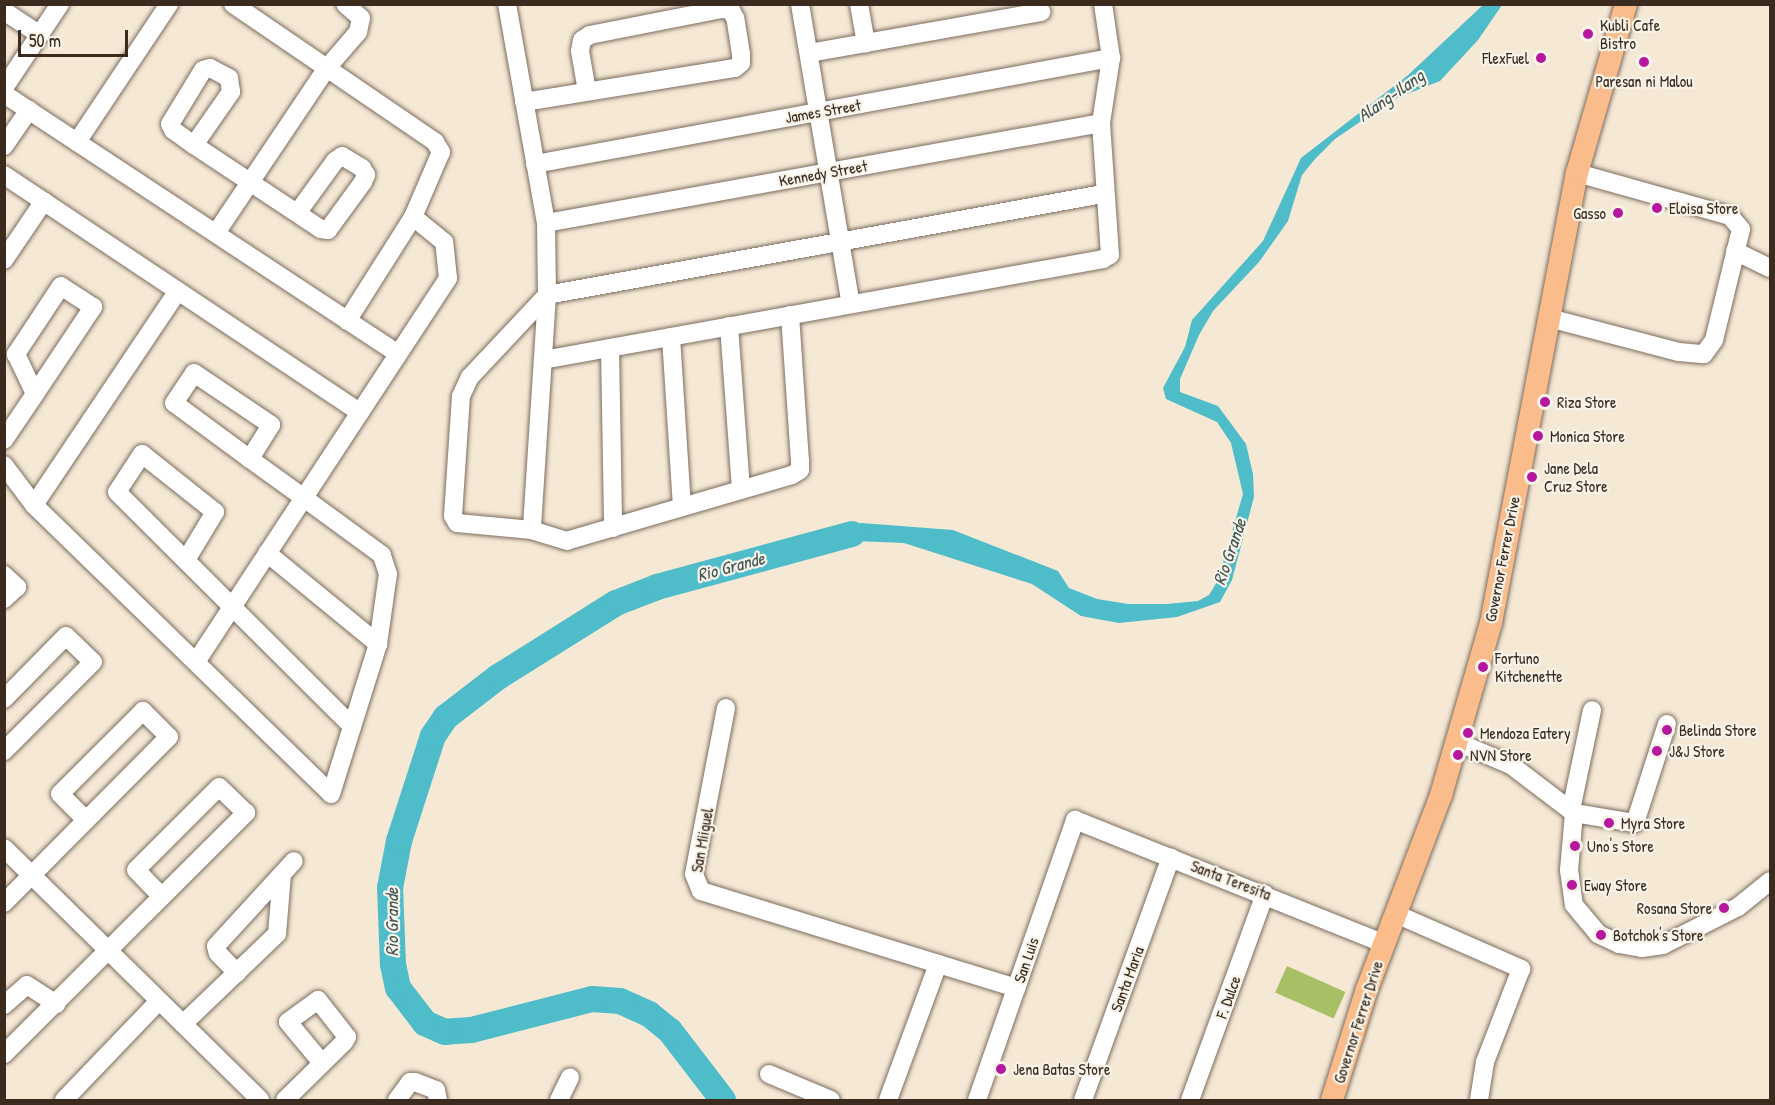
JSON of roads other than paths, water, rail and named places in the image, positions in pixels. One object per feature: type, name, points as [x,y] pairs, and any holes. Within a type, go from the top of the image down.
[{"type":"main road","name":"Governor Ferrer Drive","points":[[1332,1101],[1384,944],[1441,795],[1491,623],[1577,173],[1626,4]]},
{"type":"street","points":[[4,88],[60,4]]},
{"type":"street","points":[[77,142],[169,4]]},
{"type":"street","points":[[233,4],[435,142],[441,152],[413,217],[347,321]]},
{"type":"street","points":[[216,233],[248,181],[327,68],[358,32],[361,18],[345,4]]},
{"type":"street","points":[[507,4],[546,224],[547,295],[532,530]]},
{"type":"street","points":[[800,4],[851,304]]},
{"type":"street","points":[[859,4],[866,43]]},
{"type":"street","points":[[543,360],[1103,260],[1110,255],[1112,246],[1103,194],[1101,123],[1111,58],[1103,4]]},
{"type":"street","points":[[524,102],[735,68],[741,63],[741,54],[735,18],[731,10],[722,9],[590,35],[582,40],[580,51],[587,91]]},
{"type":"street","points":[[4,11],[40,35]]},
{"type":"street","points":[[809,53],[1041,14]]},
{"type":"street","name":"James Street","points":[[535,164],[1111,58]]},
{"type":"street","points":[[4,93],[398,354]]},
{"type":"street","points":[[4,146],[29,110]]},
{"type":"street","name":"Kennedy Street","points":[[546,224],[1101,123]]},
{"type":"street","points":[[194,145],[298,212]]},
{"type":"street","points":[[1549,318],[1679,352],[1704,354],[1714,340],[1741,229],[1730,216],[1577,173]]},
{"type":"street","points":[[4,175],[360,412]]},
{"type":"street","points":[[790,315],[800,470],[567,541],[532,530],[458,523],[453,516],[460,407],[470,377],[547,295],[1103,194]]},
{"type":"street","points":[[4,260],[44,201]]},
{"type":"street","points":[[196,662],[448,278],[444,242],[413,217]]},
{"type":"street","points":[[1735,251],[1770,268]]},
{"type":"street","points":[[4,440],[35,394],[93,307],[61,286],[16,354],[35,394]]},
{"type":"street","points":[[34,505],[178,291]]},
{"type":"street","points":[[729,326],[741,489]]},
{"type":"street","points":[[671,337],[682,507]]},
{"type":"street","points":[[610,348],[612,528]]},
{"type":"street","points":[[4,465],[34,505],[331,794],[378,644],[388,574],[382,555],[250,459],[174,403],[194,374],[271,425],[250,459]]},
{"type":"street","points":[[186,560],[215,512],[142,454],[117,492],[352,726]]},
{"type":"street","points":[[267,553],[378,644]]},
{"type":"street","points":[[4,575],[17,587],[4,599]]},
{"type":"street","points":[[4,699],[66,636],[93,662],[7,744]]},
{"type":"street","name":"San Miiguel","points":[[726,708],[695,884],[701,891],[938,964]]},
{"type":"street","points":[[1592,710],[1572,812],[1569,870],[1574,905],[1598,934],[1619,944],[1642,948],[1663,945],[1738,907],[1770,880]]},
{"type":"street","points":[[4,903],[169,737],[143,711],[60,794],[86,820]]},
{"type":"street","points":[[1457,742],[1511,765],[1572,812],[1635,823],[1667,724]]},
{"type":"street","points":[[4,1054],[56,1004],[246,813],[219,787],[136,870],[162,897]]},
{"type":"street","name":"Santa Teresita","points":[[1075,820],[1265,894],[1384,944]]},
{"type":"street","name":"San Luis","points":[[977,1101],[1075,820]]},
{"type":"street","points":[[4,848],[260,1101]]},
{"type":"street","name":"Santa Maria","points":[[1083,1101],[1171,857]]},
{"type":"street","points":[[183,1024],[237,973],[277,934],[288,868],[216,946],[218,953],[237,973]]},
{"type":"street","name":"F. Dulce","points":[[1190,1101],[1265,894]]},
{"type":"street","points":[[1396,914],[1521,969],[1485,1062],[1479,1101]]},
{"type":"street","points":[[888,1101],[938,964],[1016,988]]},
{"type":"street","points":[[4,1005],[27,985],[56,1004]]},
{"type":"street","points":[[64,1101],[159,1001]]},
{"type":"street","points":[[285,1101],[322,1063]]},
{"type":"street","points":[[770,1074],[831,1101]]},
{"type":"street","points":[[559,1101],[570,1077]]},
{"type":"street","points":[[397,1101],[410,1082],[436,1090],[438,1101]]},
{"type":"water","name":"Alang-Ilang","points":[[1483,5],[1502,5],[1478,40],[1440,81],[1392,100],[1335,139],[1315,159],[1302,175],[1288,221],[1259,262],[1213,311],[1199,335],[1180,379],[1180,392],[1218,406],[1246,444],[1253,474],[1254,497],[1232,580],[1220,602],[1177,617],[1119,623],[1081,616],[1032,584],[904,543],[855,541],[821,551],[819,532],[861,523],[953,530],[1058,571],[1069,588],[1097,599],[1128,604],[1167,604],[1198,601],[1209,595],[1218,580],[1243,494],[1231,443],[1217,422],[1166,399],[1163,388],[1185,347],[1192,320],[1263,241],[1301,158],[1407,76]]},
{"type":"waterway","name":"Rio Grande","points":[[723,1100],[670,1031],[649,1014],[620,1001],[592,999],[471,1030],[445,1032],[425,1023],[398,988],[393,965],[390,888],[399,841],[433,736],[446,717],[498,677],[616,603],[657,587],[852,534]]},
{"type":"place","name":"Kubli Cafe Bistro","points":[[1588,34]]},
{"type":"place","name":"FlexFuel","points":[[1541,58]]},
{"type":"place","name":"Paresan ni Malou","points":[[1644,62]]},
{"type":"place","name":"Eloisa Store","points":[[1657,208]]},
{"type":"place","name":"Gasso","points":[[1618,213]]},
{"type":"place","name":"Riza Store","points":[[1545,402]]},
{"type":"place","name":"Monica Store","points":[[1538,436]]},
{"type":"place","name":"Jane Dela Cruz Store","points":[[1532,477]]},
{"type":"place","name":"Fortuno Kitchenette","points":[[1483,667]]},
{"type":"place","name":"Belinda Store","points":[[1667,730]]},
{"type":"place","name":"Mendoza Eatery","points":[[1468,733]]},
{"type":"place","name":"J&J Store","points":[[1657,751]]},
{"type":"place","name":"NVN Store","points":[[1458,755]]},
{"type":"place","name":"Myra Store","points":[[1609,823]]},
{"type":"place","name":"Uno's Store","points":[[1575,846]]},
{"type":"place","name":"Eway Store","points":[[1572,885]]},
{"type":"place","name":"Rosana Store","points":[[1724,908]]},
{"type":"place","name":"Botchok's Store","points":[[1601,935]]},
{"type":"place","name":"Jena Batas Store","points":[[1001,1069]]}]
